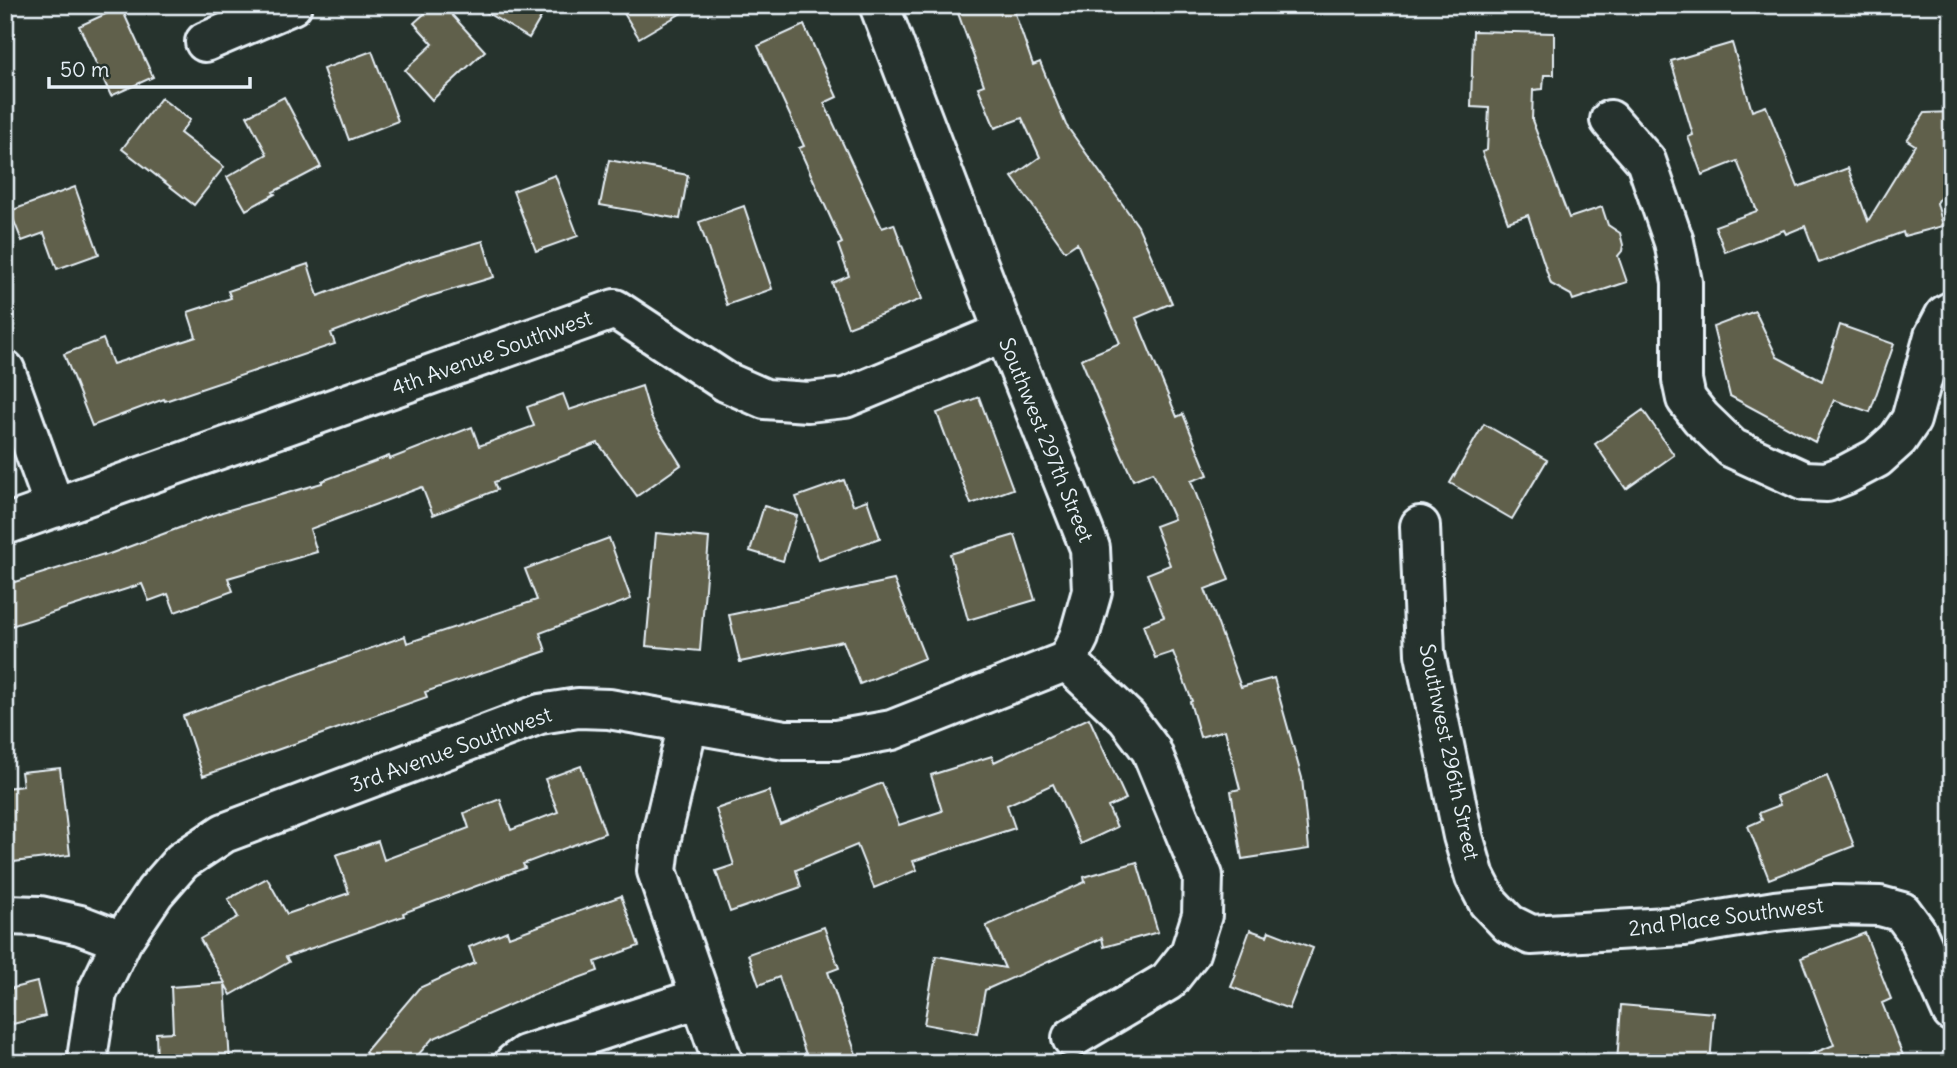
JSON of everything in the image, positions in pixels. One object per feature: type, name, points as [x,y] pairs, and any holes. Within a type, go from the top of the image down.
[{"type":"street","points":[[205,42],[292,5]]},
{"type":"street","name":"Southwest 297th Street","points":[[878,5],[1090,548],[1092,591],[1079,637],[1067,661]]},
{"type":"street","points":[[1610,120],[1646,161],[1674,242],[1682,282],[1682,380],[1686,399],[1732,448],[1804,481],[1827,482],[1877,458],[1898,439],[1911,420],[1934,336],[1945,316],[1952,311]]},
{"type":"street","name":"4th Avenue Southwest","points":[[5,525],[615,309],[726,382],[765,399],[808,402],[845,398],[1004,332]]},
{"type":"street","points":[[5,370],[55,508]]},
{"type":"street","name":"Southwest 296th Street","points":[[1420,526],[1425,654],[1463,836],[1475,877],[1488,902],[1509,923]]},
{"type":"street","points":[[1067,661],[1127,718],[1151,750],[1203,876],[1202,915],[1189,953],[1168,981],[1072,1038]]},
{"type":"street","name":"3rd Avenue Southwest","points":[[122,942],[155,892],[182,861],[224,833],[540,714],[578,708],[609,709],[785,740],[836,740],[892,730],[1067,661]]},
{"type":"street","points":[[688,724],[661,838],[657,871],[723,1063]]},
{"type":"street","name":"2nd Place Southwest","points":[[1509,923],[1531,934],[1685,926],[1775,911],[1832,905],[1880,906],[1902,912],[1916,931],[1952,1012]]},
{"type":"street","points":[[5,915],[40,916],[80,925],[122,942],[97,993],[88,1052],[90,1063]]},
{"type":"street","points":[[514,1063],[525,1055],[699,998]]},
{"type":"building","points":[[434,5],[443,5],[485,51],[432,100],[405,70],[433,44],[414,23]]},
{"type":"building","points":[[474,5],[548,5],[529,38]]},
{"type":"building","points":[[619,5],[695,5],[639,38]]},
{"type":"building","points":[[955,5],[1012,5],[1033,65],[1040,62],[1066,125],[1138,226],[1172,303],[1136,318],[1177,417],[1183,414],[1208,475],[1191,481],[1229,580],[1205,589],[1241,687],[1274,678],[1302,778],[1309,849],[1242,859],[1231,791],[1240,789],[1225,730],[1200,737],[1190,702],[1192,701],[1173,652],[1155,658],[1143,625],[1164,617],[1147,574],[1170,565],[1155,526],[1174,519],[1153,472],[1133,480],[1110,429],[1081,359],[1120,343],[1077,243],[1065,251],[1012,177],[1040,157],[1022,118],[995,128],[978,87],[984,85]]},
{"type":"building","points":[[121,7],[153,77],[111,96],[79,26]]},
{"type":"building","points":[[804,25],[837,97],[824,103],[882,228],[894,224],[922,299],[848,327],[832,283],[849,276],[838,245],[842,243],[799,148],[804,146],[758,46]]},
{"type":"building","points":[[1473,31],[1554,33],[1554,75],[1544,75],[1543,89],[1533,90],[1532,120],[1569,218],[1602,207],[1608,225],[1620,233],[1623,245],[1618,256],[1627,282],[1573,300],[1571,295],[1551,284],[1528,215],[1508,222],[1482,152],[1487,150],[1489,108],[1471,107]]},
{"type":"building","points":[[1732,43],[1752,111],[1766,106],[1798,187],[1848,168],[1868,221],[1915,145],[1907,140],[1925,113],[1952,112],[1952,179],[1937,203],[1943,226],[1904,236],[1903,232],[1819,263],[1805,226],[1786,234],[1784,230],[1725,252],[1715,226],[1757,211],[1737,161],[1702,175],[1688,137],[1693,135],[1671,61]]},
{"type":"building","points":[[372,51],[398,121],[349,140],[323,69]]},
{"type":"building","points":[[284,97],[321,167],[273,192],[275,194],[246,210],[227,177],[267,154],[247,116]]},
{"type":"building","points":[[161,98],[190,120],[180,133],[224,167],[194,205],[122,149]]},
{"type":"building","points":[[609,160],[688,175],[680,219],[600,205]]},
{"type":"building","points":[[555,175],[578,236],[536,251],[513,191]]},
{"type":"building","points":[[75,187],[99,254],[57,269],[44,233],[22,241],[10,211]]},
{"type":"building","points":[[744,206],[772,289],[727,305],[699,222]]},
{"type":"building","points":[[483,241],[494,277],[424,298],[331,333],[335,344],[165,401],[164,399],[92,426],[64,354],[103,339],[113,364],[196,337],[188,312],[231,298],[228,291],[308,264],[318,296],[403,264]]},
{"type":"building","points":[[1755,311],[1777,357],[1822,381],[1840,325],[1894,344],[1870,412],[1834,400],[1815,442],[1730,396],[1713,327]]},
{"type":"building","points":[[642,386],[651,417],[681,465],[637,496],[598,443],[494,482],[497,490],[433,515],[422,487],[310,529],[317,552],[228,578],[233,591],[175,612],[168,594],[149,601],[142,584],[5,628],[5,585],[104,556],[222,512],[322,483],[472,427],[479,446],[534,426],[527,407],[563,394],[569,410]]},
{"type":"building","points":[[979,397],[1013,489],[971,504],[937,413]]},
{"type":"building","points":[[1643,410],[1674,455],[1626,489],[1595,444]]},
{"type":"building","points":[[1484,424],[1547,460],[1512,519],[1450,483]]},
{"type":"building","points":[[844,480],[853,505],[867,500],[880,538],[819,560],[796,497]]},
{"type":"building","points":[[764,506],[797,516],[783,561],[750,551]]},
{"type":"building","points":[[656,533],[709,538],[700,651],[646,646]]},
{"type":"building","points":[[1015,535],[1035,600],[968,620],[950,554]]},
{"type":"building","points":[[609,538],[631,599],[540,633],[546,651],[425,692],[427,697],[203,776],[183,716],[405,636],[407,643],[537,600],[525,569]]},
{"type":"building","points":[[894,580],[925,658],[860,684],[843,641],[740,662],[729,615]]},
{"type":"building","points":[[1089,718],[1126,799],[1108,807],[1117,827],[1081,844],[1053,784],[1007,805],[1015,828],[913,861],[917,870],[874,888],[857,845],[796,870],[801,887],[730,912],[716,871],[734,865],[716,809],[769,791],[780,824],[882,783],[899,825],[942,811],[931,775],[992,756],[994,762]]},
{"type":"building","points":[[581,766],[605,833],[523,864],[525,868],[403,913],[404,916],[286,957],[289,962],[231,995],[225,984],[230,1063],[157,1063],[156,1033],[173,1032],[171,987],[225,983],[200,939],[238,917],[228,899],[267,878],[287,914],[349,893],[336,855],[378,841],[384,860],[469,828],[464,813],[500,799],[511,830],[558,812],[545,779]]},
{"type":"building","points":[[60,768],[70,855],[5,863],[5,788],[23,786],[21,772]]},
{"type":"building","points":[[1827,776],[1854,846],[1769,879],[1748,826],[1762,820],[1759,813],[1780,805],[1776,796]]},
{"type":"building","points":[[1137,862],[1158,932],[1104,947],[1102,938],[985,990],[977,1034],[924,1024],[936,956],[1005,968],[986,926],[1085,882],[1084,877]]},
{"type":"building","points":[[621,896],[639,946],[595,962],[598,971],[534,994],[432,1039],[411,1063],[377,1063],[365,1052],[419,988],[475,963],[469,947],[507,931],[509,937]]},
{"type":"building","points":[[824,927],[839,968],[828,972],[859,1063],[809,1063],[779,977],[759,985],[748,954]]},
{"type":"building","points":[[1250,930],[1267,936],[1269,931],[1313,948],[1289,1009],[1231,987]]},
{"type":"building","points":[[1865,933],[1891,999],[1882,1003],[1906,1063],[1794,1063],[1834,1045],[1801,958]]},
{"type":"building","points":[[37,982],[45,1016],[5,1026],[5,990]]},
{"type":"building","points":[[1621,1005],[1714,1013],[1710,1063],[1617,1063]]}]
